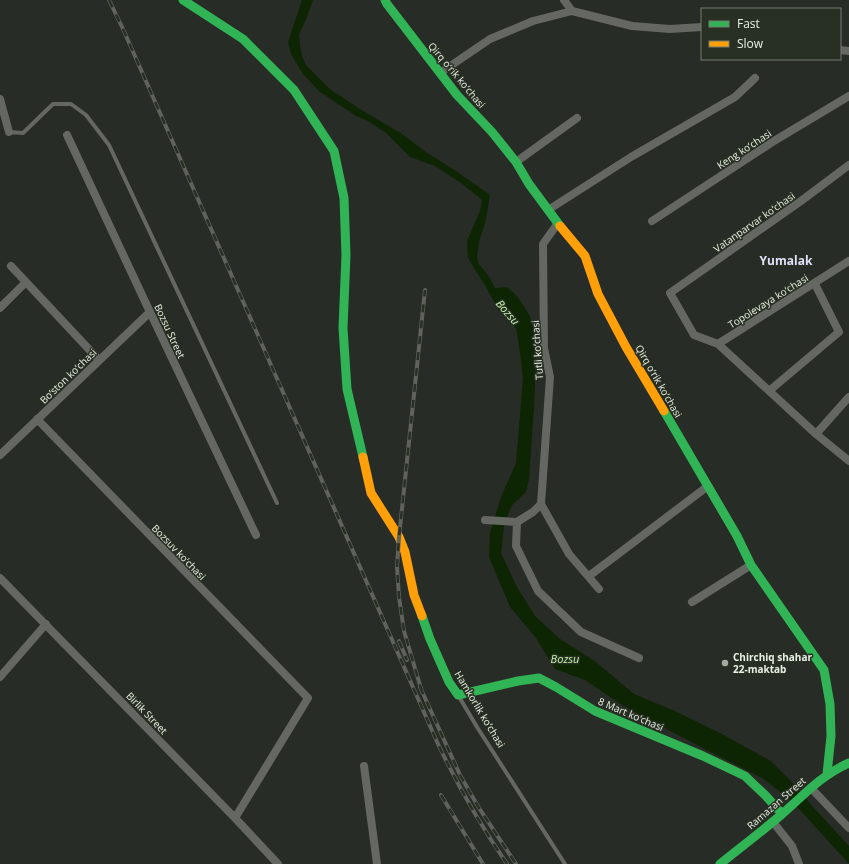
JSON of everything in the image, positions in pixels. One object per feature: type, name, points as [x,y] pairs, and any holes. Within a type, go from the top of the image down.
[{"type":"street","name":"Hamkorlik ko‘chasi","points":[[183,0],[243,39],[294,90],[334,151],[344,198],[346,255],[344,328],[347,389],[371,493],[399,537],[405,552],[414,595],[430,639],[449,682],[458,695]]},
{"type":"street","name":"Qirq o‘rik ko‘chasi","points":[[385,0],[457,95],[492,132],[516,162],[529,184],[558,224],[585,256],[598,294],[626,347],[737,536],[751,565],[824,670],[830,704],[831,736],[827,774]]},
{"type":"street","points":[[564,0],[572,11]]},
{"type":"street","points":[[440,73],[490,39],[533,21],[572,11],[632,26],[670,29],[701,27]]},
{"type":"street","points":[[548,210],[631,157],[735,97],[755,78]]},
{"type":"street","name":"Keng ko‘chasi","points":[[652,221],[774,141],[849,96]]},
{"type":"street","points":[[0,98],[9,132]]},
{"type":"street","points":[[516,162],[577,118]]},
{"type":"street","name":"Bozsu Street","points":[[67,135],[256,535]]},
{"type":"street","name":"Vatanparvar ko‘chasi","points":[[718,344],[694,335],[670,292],[801,201],[849,165]]},
{"type":"street","name":"Tutli ko‘chasi","points":[[542,504],[550,376],[544,348],[543,244],[558,224]]},
{"type":"street","name":"Topolevaya ko‘chasi","points":[[718,344],[815,284],[849,261]]},
{"type":"street","points":[[11,266],[99,360]]},
{"type":"street","points":[[0,308],[26,282]]},
{"type":"street","points":[[769,391],[839,332],[815,284]]},
{"type":"street","name":"Bo‘ston ko‘chasi","points":[[0,455],[150,312]]},
{"type":"street","points":[[718,344],[816,434],[849,461]]},
{"type":"street","points":[[816,434],[849,397]]},
{"type":"street","name":"Bozsuv ko‘chasi","points":[[37,419],[308,698],[235,818]]},
{"type":"street","points":[[589,576],[708,486]]},
{"type":"street","points":[[485,520],[517,522],[533,512],[542,504],[569,554],[599,589]]},
{"type":"street","points":[[517,522],[516,546],[538,591],[581,632],[639,658]]},
{"type":"street","points":[[692,602],[751,565]]},
{"type":"street","name":"Birlik Street","points":[[0,578],[235,818],[278,864]]},
{"type":"street","points":[[0,677],[46,624]]},
{"type":"street","name":"8 Mart ko‘chasi","points":[[458,695],[539,678],[595,711],[709,759],[745,776],[782,814]]},
{"type":"street","name":"Ramazan Street","points":[[720,864],[773,822],[827,774],[849,763]]},
{"type":"street","points":[[364,766],[377,864]]},
{"type":"street","points":[[811,788],[849,828]]},
{"type":"street","points":[[773,822],[792,846],[799,864]]},
{"type":"lane","points":[[9,132],[23,133],[53,104],[71,104],[86,115],[109,145],[277,503]]},
{"type":"lane","name":"Hamkorlik ko‘chasi","points":[[458,695],[565,864]]},
{"type":"water","name":"Bozsu","points":[[302,0],[313,0],[299,34],[302,56],[306,65],[331,90],[402,134],[490,195],[486,220],[479,242],[477,257],[478,263],[490,278],[495,288],[507,287],[517,296],[530,316],[535,339],[536,360],[534,408],[529,479],[526,492],[513,504],[509,512],[504,526],[501,553],[517,587],[535,616],[560,639],[596,662],[634,694],[677,712],[720,733],[771,761],[849,846],[849,864],[791,800],[762,778],[622,705],[585,680],[555,669],[536,638],[510,607],[489,557],[490,533],[501,497],[516,463],[523,378],[516,328],[499,311],[468,258],[467,241],[480,211],[482,200],[461,183],[435,166],[410,157],[386,133],[368,121],[356,116],[320,92],[303,74],[291,54],[288,42]]},
{"type":"railway","points":[[109,0],[438,744],[470,806],[507,864]]},
{"type":"railway","points":[[422,692],[404,631],[399,597],[397,567],[425,290]]},
{"type":"railway","points":[[399,641],[407,660]]},
{"type":"railway","points":[[420,687],[460,775],[479,808],[516,864]]},
{"type":"railway","points":[[441,795],[483,864]]},
{"type":"traffic: fast","points":[[183,0],[243,39],[294,90],[334,151],[344,198],[346,255],[343,328],[347,389],[363,457]]},
{"type":"traffic: fast","points":[[385,0],[457,95],[492,132],[516,162],[529,184],[560,226]]},
{"type":"traffic: fast","points":[[664,411],[737,536],[751,565],[824,670],[830,704],[831,736],[827,774]]},
{"type":"traffic: fast","points":[[422,616],[430,639],[449,682],[458,695],[518,681],[539,678],[595,711],[703,756],[745,776],[782,814]]},
{"type":"traffic: fast","points":[[720,864],[813,786],[849,763]]},
{"type":"traffic: slow","points":[[560,226],[585,256],[598,294],[626,347],[664,411]]},
{"type":"traffic: slow","points":[[363,457],[371,493],[399,537],[405,552],[414,595],[422,616]]},
{"type":"place","name":"Chirchiq shahar 22-maktab","points":[[725,663]]},
{"type":"district","name":"Yumalak","points":[[786,260]]}]
